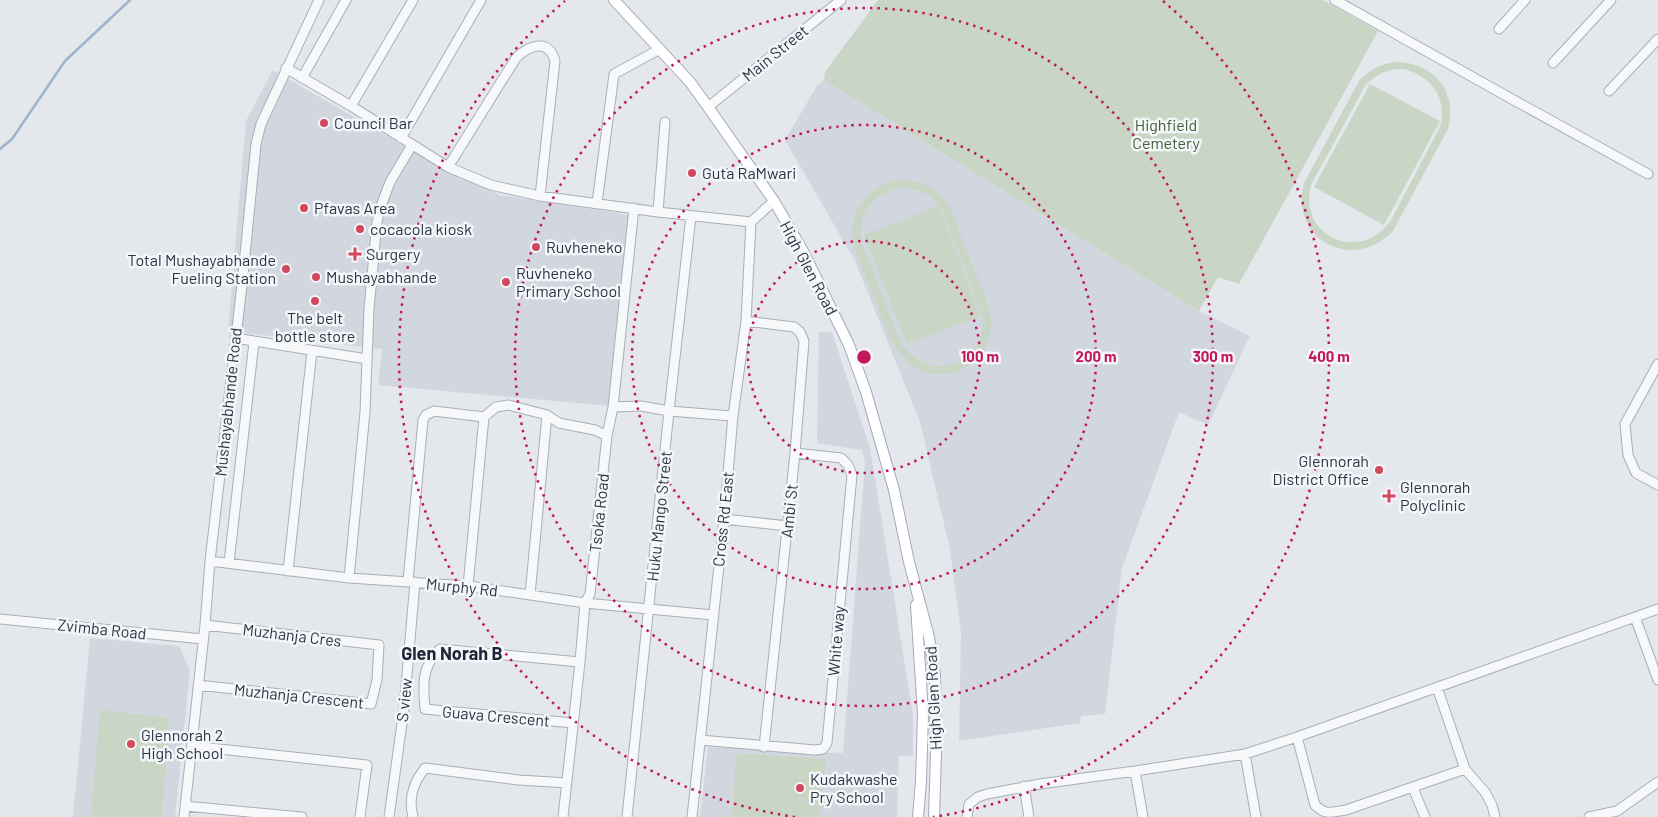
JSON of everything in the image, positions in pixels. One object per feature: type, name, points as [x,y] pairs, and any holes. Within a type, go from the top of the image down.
[{"type":"main road","name":"High Glen Road","points":[[614,0],[690,82],[774,201],[804,253],[849,345],[866,392],[894,490],[914,582],[929,638],[935,675],[936,754],[934,817]]},
{"type":"main road","name":"High Glen Road","points":[[914,582],[922,714],[921,781],[918,817]]},
{"type":"street","name":"Mushayabhande Road","points":[[184,817],[256,144],[261,124],[319,0]]},
{"type":"street","points":[[302,78],[346,0]]},
{"type":"street","points":[[351,106],[413,0]]},
{"type":"street","points":[[401,138],[481,0]]},
{"type":"street","name":"Main Street","points":[[708,107],[841,0]]},
{"type":"street","points":[[1335,0],[1648,174]]},
{"type":"street","points":[[1498,29],[1525,0]]},
{"type":"street","points":[[1553,64],[1611,0]]},
{"type":"street","points":[[1609,90],[1658,39]]},
{"type":"street","points":[[448,167],[516,58],[523,51],[531,47],[541,46],[549,49],[553,54],[554,61],[540,196]]},
{"type":"street","points":[[597,203],[614,74],[660,49]]},
{"type":"street","points":[[286,68],[448,167],[491,185],[509,190],[658,212],[751,222],[774,201]]},
{"type":"street","points":[[658,212],[665,122]]},
{"type":"street","points":[[349,578],[365,412],[369,309],[377,222],[390,182],[412,145]]},
{"type":"street","name":"Tsoka Road","points":[[562,817],[585,603],[590,594],[607,436],[613,407],[634,208]]},
{"type":"street","name":"Huku Mango Street","points":[[627,817],[669,411],[692,216]]},
{"type":"street","name":"Cross Rd East","points":[[692,817],[724,519],[733,416],[746,321],[751,222]]},
{"type":"street","name":"Ambi St","points":[[746,321],[794,327],[800,332],[804,341],[796,453],[764,747]]},
{"type":"street","points":[[235,338],[367,359]]},
{"type":"street","points":[[229,563],[254,342]]},
{"type":"street","points":[[288,571],[312,351]]},
{"type":"street","points":[[1658,364],[1625,424],[1628,455],[1636,473],[1658,485]]},
{"type":"street","points":[[468,586],[484,417],[496,407],[509,405],[547,415],[559,423],[595,430],[607,436]]},
{"type":"street","points":[[613,407],[641,406],[669,411],[733,416]]},
{"type":"street","name":"S view","points":[[389,817],[404,709],[422,420],[426,415],[434,411],[484,417]]},
{"type":"street","points":[[530,595],[547,415]]},
{"type":"street","name":"White way","points":[[700,740],[815,750],[822,749],[827,743],[852,475],[848,465],[841,458],[796,453]]},
{"type":"street","points":[[724,519],[788,526]]},
{"type":"street","name":"Murphy Rd","points":[[210,561],[349,578],[468,586],[585,603],[713,615]]},
{"type":"street","points":[[966,817],[969,804],[978,797],[987,794],[1024,786],[1245,754],[1297,738],[1437,686],[1658,609]]},
{"type":"street","points":[[1635,617],[1658,678]]},
{"type":"street","name":"Zvimba Road","points":[[0,619],[203,639]]},
{"type":"street","name":"Muzhanja Cres","points":[[205,625],[379,646]]},
{"type":"street","name":"Muzhanja Crescent","points":[[198,685],[371,704],[377,680],[379,646]]},
{"type":"street","name":"Guava Crescent","points":[[573,723],[425,709],[424,681],[426,669],[432,656],[440,649],[580,662]]},
{"type":"street","points":[[1437,686],[1465,769],[1485,792],[1492,805],[1495,817]]},
{"type":"street","points":[[1297,738],[1315,805],[1322,812],[1346,810],[1465,769]]},
{"type":"street","points":[[192,746],[367,765],[360,817]]},
{"type":"street","points":[[1245,754],[1256,817]]},
{"type":"street","points":[[413,817],[411,808],[414,784],[425,768],[511,780],[567,783]]},
{"type":"street","points":[[1136,771],[1143,817]]},
{"type":"street","points":[[1589,817],[1617,814],[1658,782]]},
{"type":"street","points":[[1024,786],[1028,817]]},
{"type":"street","points":[[1413,788],[1425,817]]},
{"type":"street","points":[[186,806],[302,817]]},
{"type":"shaded area","points":[[273,70],[426,159],[500,195],[630,215],[610,406],[378,385],[382,349],[228,331],[246,121]]},
{"type":"shaded area","points":[[824,80],[1199,311],[1250,336],[1208,425],[1179,412],[1122,568],[1105,714],[1081,716],[1080,723],[959,741],[961,632],[950,549],[920,422],[855,261],[785,140],[817,86]]},
{"type":"shaded area","points":[[819,332],[832,332],[870,448],[913,715],[913,756],[899,756],[897,817],[700,817],[708,747],[843,753],[865,461],[862,450],[817,443]]},
{"type":"shaded area","name":"Glennorah 2 High School","points":[[90,638],[179,646],[190,671],[175,817],[73,817]]},
{"type":"green space","name":"Highfield Cemetery","points":[[878,0],[1323,0],[1378,31],[1239,284],[1218,277],[1199,311],[824,80],[825,72]]},
{"type":"green space","points":[[1395,62],[1409,63],[1421,67],[1432,73],[1440,81],[1446,91],[1449,102],[1448,129],[1393,231],[1377,243],[1360,249],[1343,249],[1328,244],[1315,234],[1306,220],[1302,203],[1304,183],[1359,81],[1375,68]],"holes":[[[1403,69],[1413,72],[1429,82],[1439,97],[1442,107],[1440,127],[1391,220],[1379,233],[1364,240],[1349,242],[1335,238],[1323,231],[1314,219],[1309,203],[1311,185],[1365,86],[1373,78],[1387,71]]]},
{"type":"green space","points":[[1370,84],[1440,121],[1384,225],[1314,187]]},
{"type":"green space","points":[[898,180],[908,181],[929,186],[938,192],[948,204],[985,298],[991,319],[989,339],[978,358],[970,365],[956,372],[941,374],[926,372],[913,366],[903,358],[888,334],[859,260],[853,240],[852,229],[854,219],[863,201],[878,188]],"holes":[[[896,189],[912,189],[931,197],[942,209],[982,314],[982,332],[976,347],[966,358],[952,364],[938,366],[923,362],[910,354],[899,339],[861,240],[861,229],[866,211],[878,197]]]},
{"type":"green space","points":[[939,206],[981,316],[907,344],[864,235]]},
{"type":"green space","points":[[100,710],[169,718],[162,817],[91,817]]},
{"type":"green space","points":[[737,753],[826,759],[820,817],[731,817]]},
{"type":"waterway","points":[[0,149],[12,139],[65,61],[130,0]]},
{"type":"place","name":"Council Bar","points":[[324,123]]},
{"type":"place","name":"Guta RaMwari","points":[[692,173]]},
{"type":"place","name":"Pfavas Area","points":[[304,208]]},
{"type":"place","name":"cocacola kiosk","points":[[360,229]]},
{"type":"place","name":"Ruvheneko","points":[[536,247]]},
{"type":"place","name":"Surgery","points":[[355,254]]},
{"type":"place","name":"Total Mushayabhande Fueling Station","points":[[286,269]]},
{"type":"place","name":"Mushayabhande","points":[[316,277]]},
{"type":"place","name":"Ruvheneko Primary School","points":[[506,282]]},
{"type":"place","name":"The belt bottle store","points":[[315,301]]},
{"type":"place","name":"Glennorah District Office","points":[[1379,470]]},
{"type":"place","name":"Glennorah Polyclinic","points":[[1389,496]]},
{"type":"place","name":"Glennorah 2 High School","points":[[131,744]]},
{"type":"place","name":"Kudakwashe Pry School","points":[[800,788]]},
{"type":"district","name":"Glen Norah B","points":[[452,654]]}]
